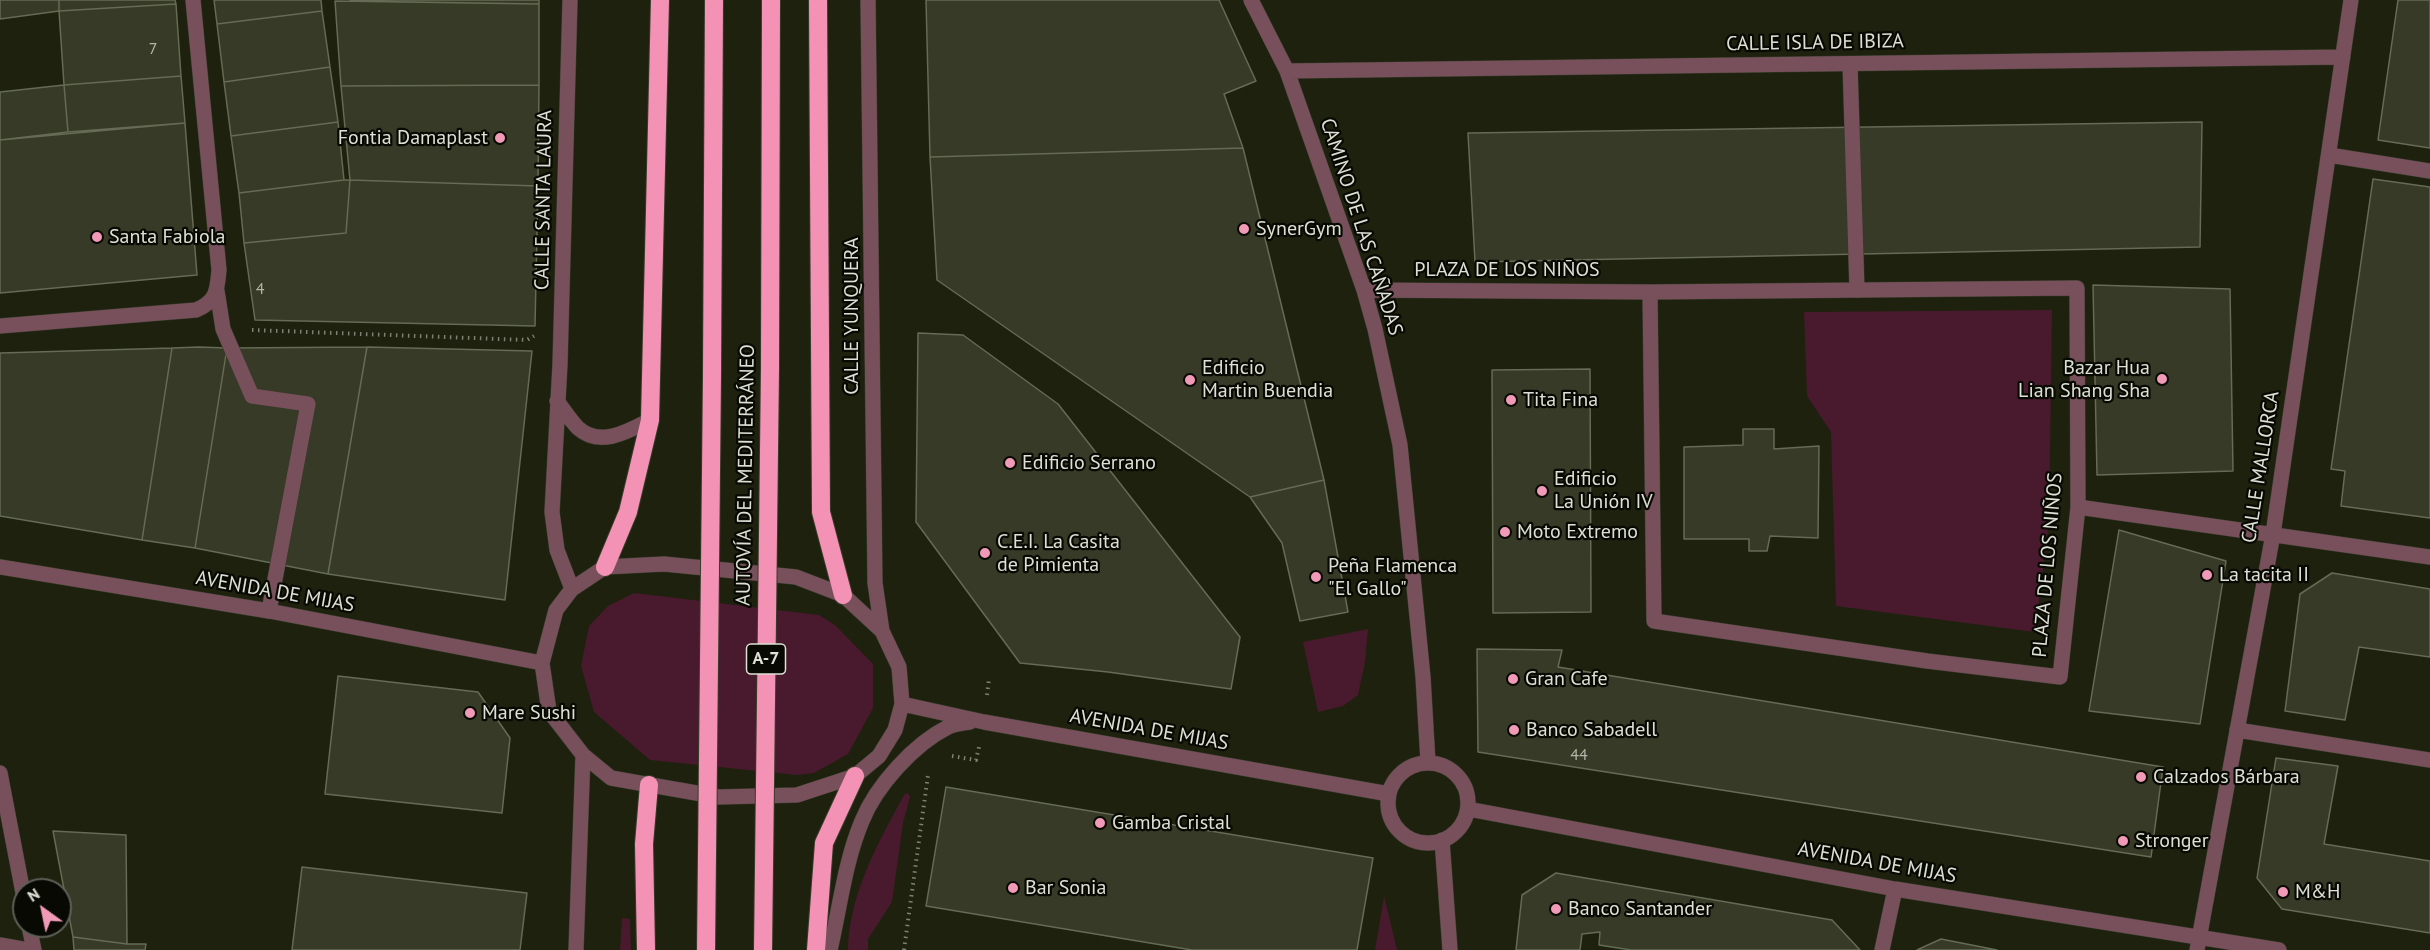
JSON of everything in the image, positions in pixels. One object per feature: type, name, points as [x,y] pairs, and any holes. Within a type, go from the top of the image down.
[{"type":"highway","points":[[604,567],[628,512],[650,420],[660,0]]},
{"type":"highway","name":"AUTOVÍA DEL MEDITERRÁNEO","points":[[706,950],[714,0]]},
{"type":"highway","name":"AUTOVÍA DEL MEDITERRÁNEO","points":[[763,950],[770,368],[771,0]]},
{"type":"highway","points":[[818,0],[821,512],[843,595]]},
{"type":"highway","points":[[816,950],[824,843],[855,776]]},
{"type":"highway","points":[[646,950],[644,844],[649,785]]},
{"type":"street","points":[[193,0],[219,270],[217,291],[223,329],[252,396],[308,404],[269,611]]},
{"type":"street","name":"CALLE SANTA LAURA","points":[[570,0],[560,364],[552,512],[557,550],[572,589]]},
{"type":"street","name":"CALLE YUNQUERA","points":[[868,0],[875,571],[882,631]]},
{"type":"street","name":"CAMINO DE LAS CAÑADAS","points":[[1251,0],[1287,71],[1364,290],[1400,445],[1423,677],[1428,762]]},
{"type":"street","name":"CALLE MALLORCA","points":[[2198,944],[2272,534],[2351,0]]},
{"type":"street","name":"CALLE ISLA DE IBIZA","points":[[1287,71],[2343,57]]},
{"type":"street","points":[[1850,64],[1857,290]]},
{"type":"street","points":[[2329,155],[2430,171]]},
{"type":"street","name":"PLAZA DE LOS NIÑOS","points":[[1364,290],[1650,292],[2077,288],[2078,507],[2060,677],[1927,661],[1654,621],[1650,292]]},
{"type":"street","points":[[0,326],[196,310],[209,305],[217,291]]},
{"type":"street","points":[[557,401],[580,430],[599,438],[622,435],[650,420]]},
{"type":"street","points":[[2078,507],[2430,557]]},
{"type":"street","points":[[664,564],[796,577],[843,595],[882,631],[899,667],[902,704],[895,730],[879,756],[855,776],[796,795],[719,797],[611,778],[583,755],[549,711],[542,663],[556,610],[572,589],[604,567],[664,564]]},
{"type":"street","name":"AVENIDA DE MIJAS","points":[[4,570],[269,611],[542,663]]},
{"type":"street","name":"AVENIDA DE MIJAS","points":[[902,704],[979,722],[1389,794]]},
{"type":"street","points":[[830,950],[854,844],[863,819],[882,788],[908,756],[930,737],[950,726],[979,722]]},
{"type":"street","points":[[2237,730],[2430,760]]},
{"type":"street","points":[[576,950],[583,755]]},
{"type":"street","points":[[1428,762],[1442,765],[1454,772],[1468,795],[1468,809],[1459,828],[1442,840],[1430,843],[1406,837],[1391,818],[1389,794],[1394,781],[1403,771],[1428,762]]},
{"type":"street","points":[[0,773],[20,878]]},
{"type":"street","name":"AVENIDA DE MIJAS","points":[[1468,809],[2198,944],[2279,950]]},
{"type":"street","points":[[1442,840],[1450,950]]},
{"type":"street","points":[[1882,950],[1895,889]]},
{"type":"street","points":[[0,945],[28,950]]},
{"type":"path","points":[[223,329],[527,340],[537,333]]},
{"type":"path","points":[[941,754],[976,760],[979,722],[989,679]]},
{"type":"path","points":[[904,950],[928,769]]},
{"type":"shaded area","points":[[2052,310],[2049,522],[2035,632],[1836,606],[1831,432],[1807,396],[1804,312]]},
{"type":"shaded area","points":[[634,593],[819,615],[835,625],[873,664],[873,708],[848,754],[814,773],[797,775],[650,760],[594,712],[581,666],[589,626],[608,606]]},
{"type":"shaded area","points":[[1368,629],[1365,662],[1358,695],[1343,706],[1318,712],[1303,642]]},
{"type":"shaded area","points":[[908,793],[910,797],[903,823],[892,902],[868,939],[868,950],[848,950],[859,889],[875,850],[904,795]]},
{"type":"shaded area","points":[[1384,896],[1397,950],[1375,950]]},
{"type":"shaded area","points":[[622,918],[630,919],[631,950],[620,950]]},
{"type":"building","points":[[0,0],[59,0],[59,11],[0,19]]},
{"type":"building","points":[[59,0],[175,0],[176,4],[59,11]]},
{"type":"building","points":[[214,0],[321,0],[322,11],[217,24]]},
{"type":"building","points":[[539,0],[539,4],[350,1]]},
{"type":"building","points":[[926,0],[1219,0],[1256,81],[1224,94],[1243,148],[930,157]]},
{"type":"building","points":[[2398,0],[2430,0],[2430,148],[2378,140]]},
{"type":"building","points":[[335,1],[539,4],[539,85],[341,86]]},
{"type":"building","points":[[176,4],[181,76],[64,85],[59,11]]},
{"type":"building","points":[[322,11],[330,67],[224,82],[217,24]]},
{"type":"building","points":[[330,67],[338,122],[231,136],[224,82]]},
{"type":"building","points":[[181,76],[185,123],[68,132],[64,85]]},
{"type":"building","points":[[64,85],[68,132],[0,140],[0,92]]},
{"type":"building","points":[[539,85],[538,186],[350,180],[341,86]]},
{"type":"building","points":[[338,122],[344,180],[239,193],[231,136]]},
{"type":"building","points":[[2202,122],[2200,247],[1475,262],[1468,133]]},
{"type":"building","name":"Santa Fabiola","points":[[185,123],[197,275],[0,293],[0,140]]},
{"type":"building","name":"Edificio Martin Buendia","points":[[1243,148],[1324,480],[1250,497],[937,280],[930,157]]},
{"type":"building","points":[[2373,179],[2430,187],[2430,518],[2341,506],[2345,471],[2331,469]]},
{"type":"building","points":[[350,180],[346,233],[244,243],[239,193]]},
{"type":"building","points":[[350,180],[538,186],[535,326],[255,320],[244,243],[346,233]]},
{"type":"building","points":[[2093,285],[2230,289],[2233,471],[2097,475]]},
{"type":"building","name":"Edificio Serrano","points":[[918,333],[963,335],[1058,404],[1240,637],[1231,689],[1108,672],[1020,663],[916,522]]},
{"type":"building","points":[[367,347],[532,351],[505,600],[328,574]]},
{"type":"building","points":[[367,347],[328,574],[195,548],[227,348]]},
{"type":"building","points":[[172,348],[227,348],[195,548],[142,540]]},
{"type":"building","points":[[172,348],[142,540],[0,516],[0,353]]},
{"type":"building","name":"Edificio La Unión IV","points":[[1590,369],[1591,612],[1493,613],[1492,370]]},
{"type":"building","points":[[1743,429],[1774,429],[1774,449],[1819,446],[1818,538],[1770,536],[1767,551],[1749,551],[1749,539],[1684,539],[1684,447],[1743,445]]},
{"type":"building","name":"Peña Flamenca \"El Gallo\"","points":[[1324,480],[1348,612],[1300,621],[1282,543],[1250,497]]},
{"type":"building","points":[[2119,530],[2226,561],[2200,724],[2089,711]]},
{"type":"building","points":[[2332,573],[2430,589],[2430,657],[2359,647],[2345,720],[2285,711],[2300,594]]},
{"type":"building","points":[[1477,649],[1562,650],[1558,667],[2163,767],[2151,857],[1478,752]]},
{"type":"building","points":[[338,676],[478,692],[510,738],[502,813],[325,794]]},
{"type":"building","points":[[2276,758],[2338,766],[2324,844],[2430,861],[2430,933],[2282,909],[2257,878]]},
{"type":"building","points":[[946,787],[1373,858],[1357,950],[1192,950],[926,906]]},
{"type":"building","points":[[53,831],[126,835],[127,944],[73,937],[72,878],[62,878]]},
{"type":"building","points":[[302,867],[527,893],[520,950],[292,950]]},
{"type":"building","points":[[1556,873],[1832,920],[1860,950],[1631,950],[1599,945],[1600,932],[1582,934],[1580,950],[1516,950],[1522,895]]},
{"type":"building","points":[[73,937],[127,944],[146,944],[145,950],[74,950]]},
{"type":"building","points":[[1941,939],[1997,950],[1917,950]]},
{"type":"place","name":"Fontia Damaplast","points":[[500,138]]},
{"type":"place","name":"SynerGym","points":[[1244,229]]},
{"type":"place","name":"Santa Fabiola","points":[[97,237]]},
{"type":"place","name":"Bazar Hua Lian Shang Sha","points":[[2162,379]]},
{"type":"place","name":"Edificio Martin Buendia","points":[[1190,380]]},
{"type":"place","name":"Tita Fina","points":[[1511,400]]},
{"type":"place","name":"Edificio Serrano","points":[[1010,463]]},
{"type":"place","name":"Edificio La Unión IV","points":[[1542,491]]},
{"type":"place","name":"Moto Extremo","points":[[1505,532]]},
{"type":"place","name":"C.E.I. La Casita de Pimienta","points":[[985,553]]},
{"type":"place","name":"La tacita II","points":[[2207,575]]},
{"type":"place","name":"Peña Flamenca \"El Gallo\"","points":[[1316,577]]},
{"type":"place","name":"Gran Cafe","points":[[1513,679]]},
{"type":"place","name":"Mare Sushi","points":[[470,713]]},
{"type":"place","name":"Banco Sabadell","points":[[1514,730]]},
{"type":"place","name":"Calzados Bárbara","points":[[2141,777]]},
{"type":"place","name":"Gamba Cristal","points":[[1100,823]]},
{"type":"place","name":"Stronger","points":[[2123,841]]},
{"type":"place","name":"Bar Sonia","points":[[1013,888]]},
{"type":"place","name":"M&H","points":[[2283,892]]},
{"type":"place","name":"Banco Santander","points":[[1556,909]]}]
